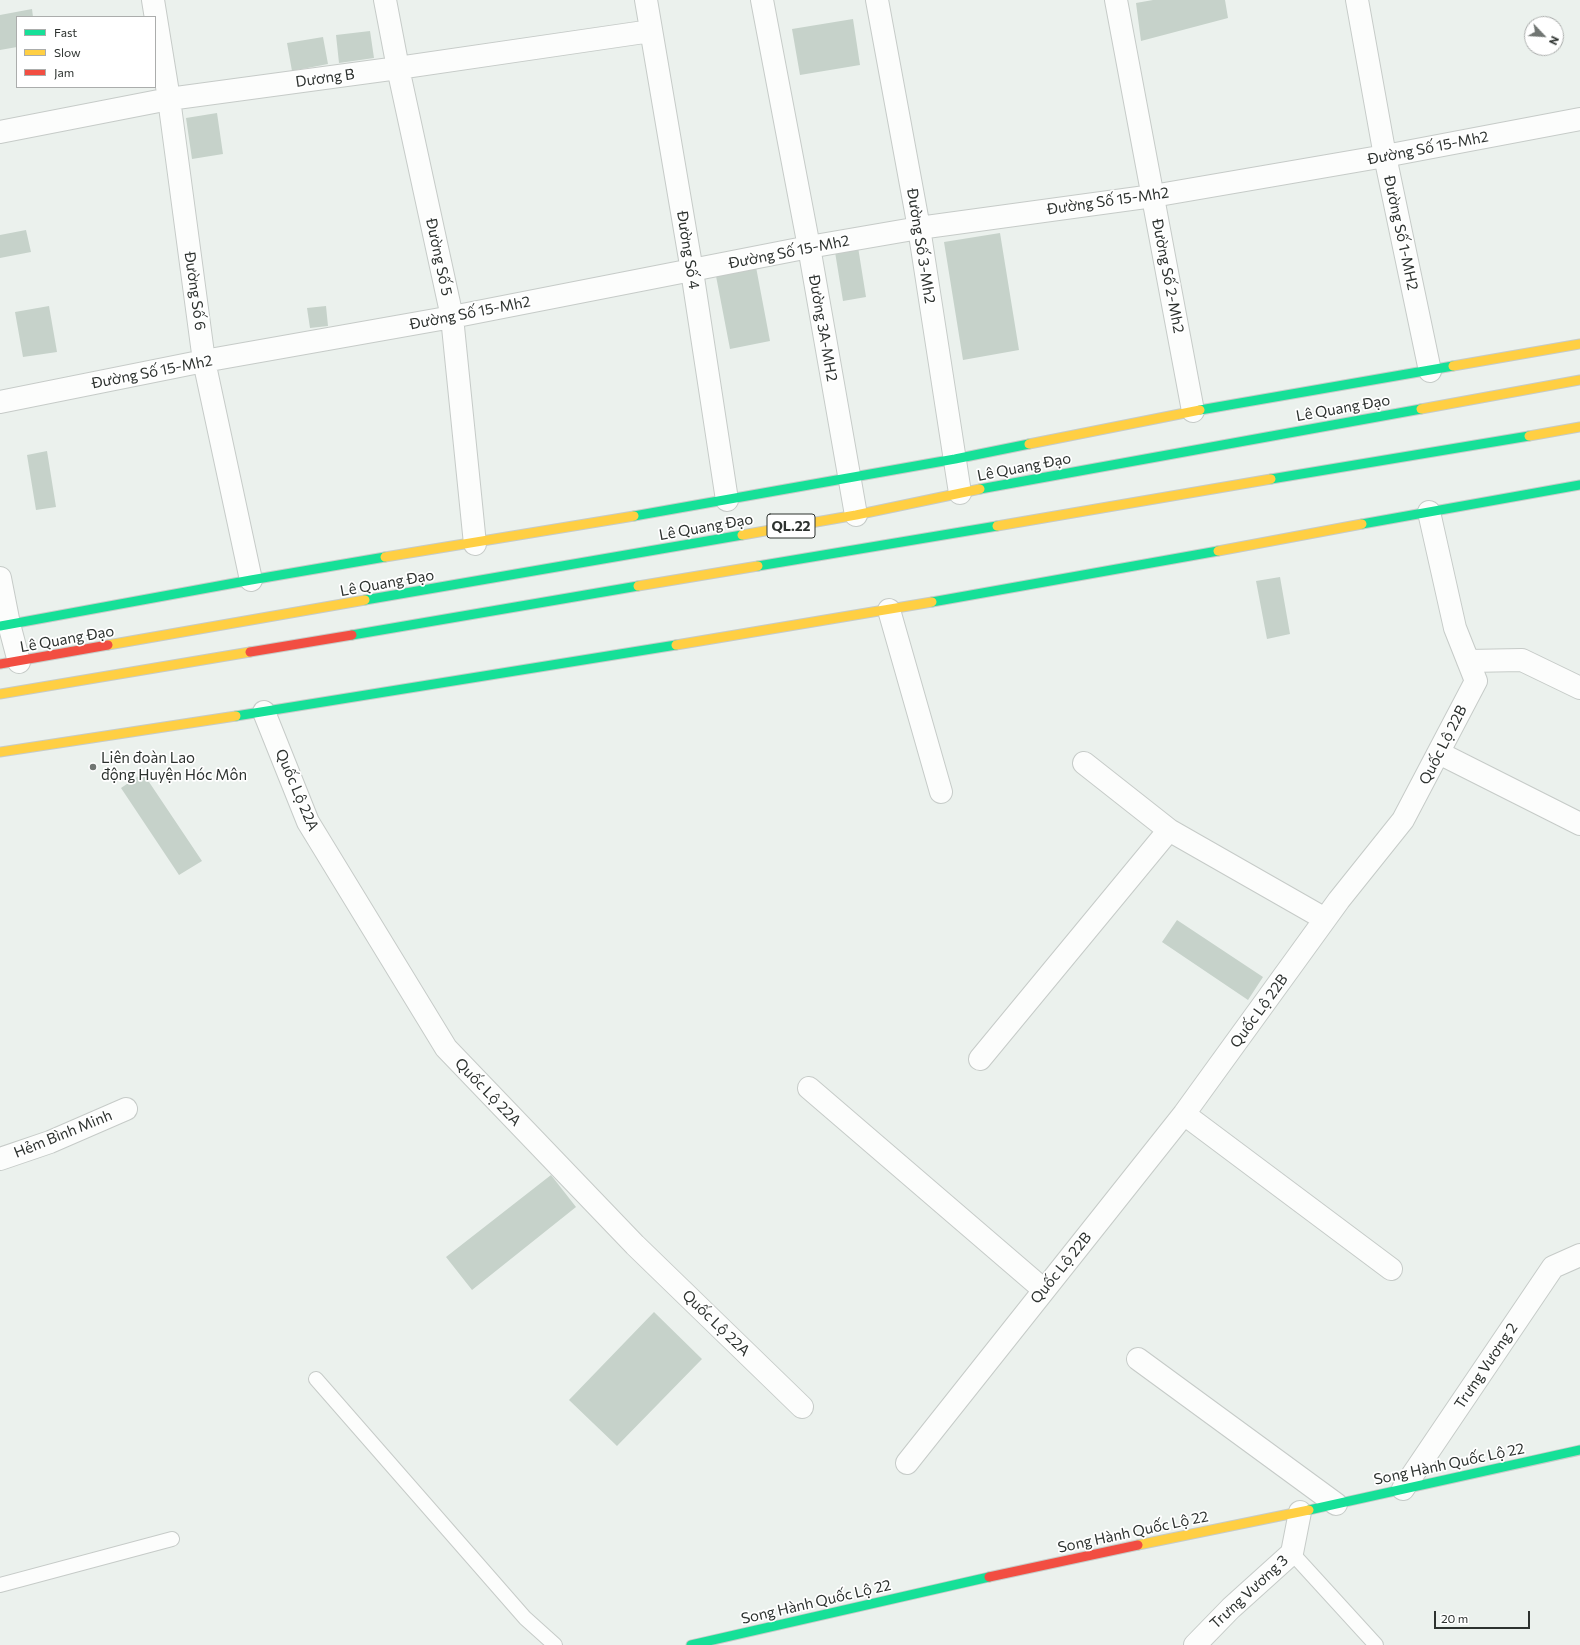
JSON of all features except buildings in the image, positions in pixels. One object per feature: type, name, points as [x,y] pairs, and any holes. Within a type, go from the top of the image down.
[{"type":"main road","name":"Lê Quang Đạo","points":[[5,625],[251,580],[475,544],[727,500],[956,459],[1193,412],[1580,344]]},
{"type":"main road","name":"Lê Quang Đạo","points":[[10,663],[856,515],[960,493],[1580,380]]},
{"type":"main road","name":"QL.22","points":[[0,694],[1580,427]]},
{"type":"main road","points":[[0,752],[264,712],[889,610],[1580,486]]},
{"type":"main road","name":"Song Hành Quốc Lộ 22","points":[[692,1645],[1029,1568],[1300,1512],[1580,1450]]},
{"type":"street","name":"Đường Số 6","points":[[153,0],[156,16]]},
{"type":"street","name":"Đường Số 5","points":[[385,0],[398,68],[452,317],[475,544]]},
{"type":"street","name":"Đường Số 4","points":[[646,0],[692,271],[727,500]]},
{"type":"street","name":"Đường 3A-MH2","points":[[762,0],[809,247],[856,515]]},
{"type":"street","name":"Đường Số 3-Mh2","points":[[878,0],[919,228],[956,459],[960,493]]},
{"type":"street","name":"Đường Số 2-Mh2","points":[[1116,0],[1193,412]]},
{"type":"street","name":"Đường Số 1-MH2","points":[[1358,0],[1385,156],[1430,370]]},
{"type":"street","name":"Đường Số 6","points":[[156,19],[169,99],[204,361],[251,580]]},
{"type":"street","name":"Dương B","points":[[0,132],[169,99],[398,68],[651,31]]},
{"type":"street","name":"Đường Số 15-Mh2","points":[[0,402],[204,361],[452,317],[809,247],[919,228],[1153,196],[1385,156],[1580,119]]},
{"type":"street","name":"Quốc Lộ 22B","points":[[908,1463],[1184,1114],[1339,900],[1403,820],[1476,681],[1455,628],[1429,512]]},
{"type":"street","points":[[0,578],[10,663]]},
{"type":"street","points":[[889,610],[941,792]]},
{"type":"street","points":[[1468,661],[1522,660],[1580,688]]},
{"type":"street","name":"Quốc Lộ 22A","points":[[264,712],[308,822],[446,1048],[635,1245],[802,1407]]},
{"type":"street","points":[[1438,754],[1580,824]]},
{"type":"street","points":[[1084,763],[1169,830],[1325,919]]},
{"type":"street","points":[[980,1059],[1169,830]]},
{"type":"street","points":[[809,1088],[1044,1290]]},
{"type":"street","name":"Hẻm Bình Minh","points":[[0,1159],[50,1142],[126,1108]]},
{"type":"street","points":[[1184,1114],[1390,1269]]},
{"type":"street","name":"Trưng Vương 2","points":[[1403,1489],[1553,1267],[1580,1255]]},
{"type":"street","points":[[1138,1360],[1336,1504]]},
{"type":"street","name":"Trưng Vương 3","points":[[1195,1645],[1231,1608],[1292,1553],[1300,1512]]},
{"type":"lane","points":[[316,1379],[525,1618],[556,1645]]},
{"type":"lane","points":[[0,1585],[172,1539]]},
{"type":"lane","points":[[1292,1553],[1376,1645]]},
{"type":"traffic: fast","points":[[1200,410],[1453,366]]},
{"type":"traffic: fast","points":[[980,489],[1421,409]]},
{"type":"traffic: fast","points":[[1271,479],[1529,436]]},
{"type":"traffic: fast","points":[[634,516],[955,459],[1029,444]]},
{"type":"traffic: fast","points":[[1362,524],[1580,485]]},
{"type":"traffic: fast","points":[[758,566],[997,526]]},
{"type":"traffic: fast","points":[[365,600],[742,535]]},
{"type":"traffic: fast","points":[[932,602],[1218,551]]},
{"type":"traffic: fast","points":[[0,626],[385,557]]},
{"type":"traffic: fast","points":[[352,635],[638,586]]},
{"type":"traffic: fast","points":[[236,716],[676,645]]},
{"type":"traffic: fast","points":[[1309,1510],[1580,1450]]},
{"type":"traffic: fast","points":[[691,1645],[989,1577]]},
{"type":"traffic: slow","points":[[1453,366],[1580,344]]},
{"type":"traffic: slow","points":[[1421,409],[1580,380]]},
{"type":"traffic: slow","points":[[1029,444],[1200,410]]},
{"type":"traffic: slow","points":[[1529,436],[1580,427]]},
{"type":"traffic: slow","points":[[997,526],[1271,479]]},
{"type":"traffic: slow","points":[[742,535],[856,515],[980,489]]},
{"type":"traffic: slow","points":[[385,557],[634,516]]},
{"type":"traffic: slow","points":[[1218,551],[1362,524]]},
{"type":"traffic: slow","points":[[638,586],[758,566]]},
{"type":"traffic: slow","points":[[108,645],[365,600]]},
{"type":"traffic: slow","points":[[676,645],[932,602]]},
{"type":"traffic: slow","points":[[0,694],[250,652]]},
{"type":"traffic: slow","points":[[0,752],[236,716]]},
{"type":"traffic: slow","points":[[1138,1545],[1309,1510]]},
{"type":"traffic: jam","points":[[250,652],[352,635]]},
{"type":"traffic: jam","points":[[0,664],[108,645]]},
{"type":"traffic: jam","points":[[989,1577],[1138,1545]]},
{"type":"place","name":"Liên đoàn Lao động Huyện Hóc Môn","points":[[93,767]]}]
